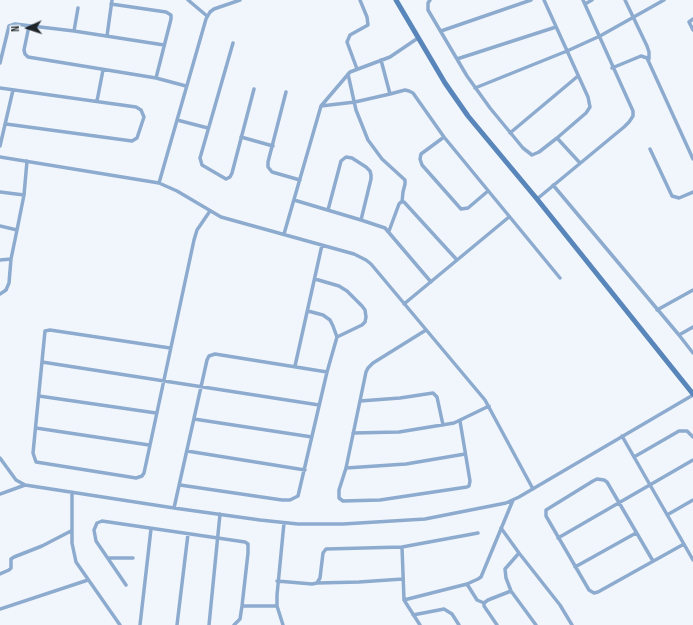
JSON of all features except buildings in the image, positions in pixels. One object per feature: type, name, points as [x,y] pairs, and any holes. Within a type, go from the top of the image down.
[{"type":"street","points":[[188,0],[207,16]]},
{"type":"street","points":[[159,182],[207,16],[214,9],[240,0]]},
{"type":"street","points":[[357,69],[347,42],[350,35],[368,25],[367,17],[360,0]]},
{"type":"street","points":[[0,458],[16,480],[25,484],[174,508],[284,523],[343,524],[425,519],[481,509],[513,500],[693,395],[468,116],[445,83],[396,0]]},
{"type":"street","points":[[430,0],[428,3],[428,10],[475,88],[510,133],[524,149],[532,155],[539,152],[557,138],[590,108],[588,97],[544,0]]},
{"type":"street","points":[[441,31],[531,0]]},
{"type":"street","points":[[536,199],[624,127],[632,118],[633,111],[612,68],[600,36],[584,2],[592,0]]},
{"type":"street","points":[[625,0],[649,52],[648,59]]},
{"type":"street","points":[[475,88],[600,36],[664,0]]},
{"type":"street","points":[[107,36],[112,2],[170,14],[171,19],[156,78]]},
{"type":"street","points":[[74,31],[78,8]]},
{"type":"street","points":[[693,19],[689,22],[693,30]]},
{"type":"street","points":[[0,63],[9,26],[15,24],[74,31],[164,45]]},
{"type":"street","points":[[29,26],[24,50],[28,57],[156,78],[186,86]]},
{"type":"street","points":[[457,59],[556,27]]},
{"type":"street","points":[[284,234],[321,106],[348,74],[393,55],[418,38]]},
{"type":"street","points":[[233,42],[201,156],[201,162],[204,166],[226,179],[231,176],[254,89]]},
{"type":"street","points":[[612,68],[641,56],[646,56],[693,159]]},
{"type":"street","points":[[381,60],[390,94]]},
{"type":"street","points":[[97,101],[103,70]]},
{"type":"street","points":[[348,74],[359,120],[368,140],[382,159],[405,180],[406,184],[402,202],[399,204],[389,231]]},
{"type":"street","points":[[510,133],[578,76]]},
{"type":"street","points":[[0,88],[136,107],[141,110],[144,116],[137,138],[132,141],[6,124]]},
{"type":"street","points":[[0,146],[13,90]]},
{"type":"street","points":[[321,106],[354,102],[405,90],[413,93],[444,137],[560,278]]},
{"type":"street","points":[[286,92],[268,167],[270,171],[300,180]]},
{"type":"street","points":[[177,120],[208,128]]},
{"type":"street","points":[[241,137],[273,146]]},
{"type":"street","points":[[444,137],[421,154],[420,159],[422,165],[461,209],[466,209],[488,191]]},
{"type":"street","points":[[557,138],[580,163]]},
{"type":"street","points":[[650,149],[672,196],[678,198],[693,192]]},
{"type":"street","points":[[0,157],[159,182],[177,190],[225,219],[360,256],[371,264],[489,406],[533,489]]},
{"type":"street","points":[[328,210],[341,161],[346,157],[352,158],[370,171],[372,179],[361,220]]},
{"type":"street","points":[[0,294],[7,289],[11,259],[24,195],[27,162]]},
{"type":"street","points":[[553,185],[693,353]]},
{"type":"street","points":[[0,192],[24,195]]},
{"type":"street","points":[[294,200],[380,226],[389,231],[430,282]]},
{"type":"street","points":[[402,202],[408,205],[457,260]]},
{"type":"street","points":[[170,348],[48,330],[44,332],[33,453],[36,462],[136,478],[142,476],[194,240],[197,230],[210,211]]},
{"type":"street","points":[[404,304],[509,217]]},
{"type":"street","points":[[0,226],[17,230]]},
{"type":"street","points":[[295,366],[322,245]]},
{"type":"street","points":[[0,260],[11,259]]},
{"type":"street","points":[[315,279],[343,288],[351,294],[365,310],[365,322],[337,337]]},
{"type":"street","points":[[657,310],[693,290]]},
{"type":"street","points":[[180,485],[290,500],[298,496],[327,372],[337,337],[330,320],[323,315],[308,311]]},
{"type":"street","points":[[679,335],[693,327]]},
{"type":"street","points":[[426,330],[370,366],[366,372],[346,468],[339,490],[339,498],[347,501],[380,500],[469,486],[470,480],[460,421]]},
{"type":"street","points":[[174,508],[208,358],[212,355],[295,366],[327,372]]},
{"type":"street","points":[[42,362],[319,405]]},
{"type":"street","points":[[360,401],[400,398],[433,393],[437,397],[443,425]]},
{"type":"street","points":[[39,396],[156,413]]},
{"type":"street","points":[[353,433],[399,432],[443,425],[460,421],[489,406]]},
{"type":"street","points":[[194,419],[312,437]]},
{"type":"street","points":[[36,428],[149,445]]},
{"type":"street","points":[[634,457],[682,430],[689,432],[693,437]]},
{"type":"street","points":[[622,436],[693,560]]},
{"type":"street","points":[[187,451],[305,470]]},
{"type":"street","points":[[346,468],[406,464],[465,454]]},
{"type":"street","points":[[558,538],[693,460]]},
{"type":"street","points":[[653,561],[607,482],[601,479],[593,481],[546,510],[546,516],[558,538],[589,590],[594,593],[598,592],[684,544]]},
{"type":"street","points":[[0,494],[25,484]]},
{"type":"street","points":[[72,492],[71,531],[75,558],[88,580],[120,625]]},
{"type":"street","points":[[404,600],[478,580],[481,577],[513,500]]},
{"type":"street","points":[[667,515],[693,500]]},
{"type":"street","points":[[209,625],[220,514]]},
{"type":"street","points":[[126,585],[96,541],[94,530],[97,523],[102,521],[245,542],[248,544],[248,553],[242,606],[240,619],[234,625]]},
{"type":"street","points":[[283,625],[277,606],[277,581],[284,523]]},
{"type":"street","points":[[501,528],[560,605],[572,625]]},
{"type":"street","points":[[140,625],[151,529]]},
{"type":"street","points":[[0,574],[11,568],[11,559],[14,557],[42,546],[71,531]]},
{"type":"street","points":[[317,583],[320,578],[323,554],[326,550],[402,547],[478,533]]},
{"type":"street","points":[[575,567],[636,533]]},
{"type":"street","points":[[177,625],[188,534]]},
{"type":"street","points":[[402,547],[404,600],[420,625]]},
{"type":"street","points":[[519,552],[505,569],[506,578],[511,591],[536,625]]},
{"type":"street","points":[[108,558],[133,558]]},
{"type":"street","points":[[277,581],[312,584],[403,579]]},
{"type":"street","points":[[0,609],[88,580]]},
{"type":"street","points":[[467,584],[477,600],[484,603],[484,606],[497,625]]},
{"type":"street","points":[[484,603],[511,591]]},
{"type":"street","points":[[242,606],[277,606]]},
{"type":"street","points":[[413,615],[444,609],[452,614],[459,625]]}]
